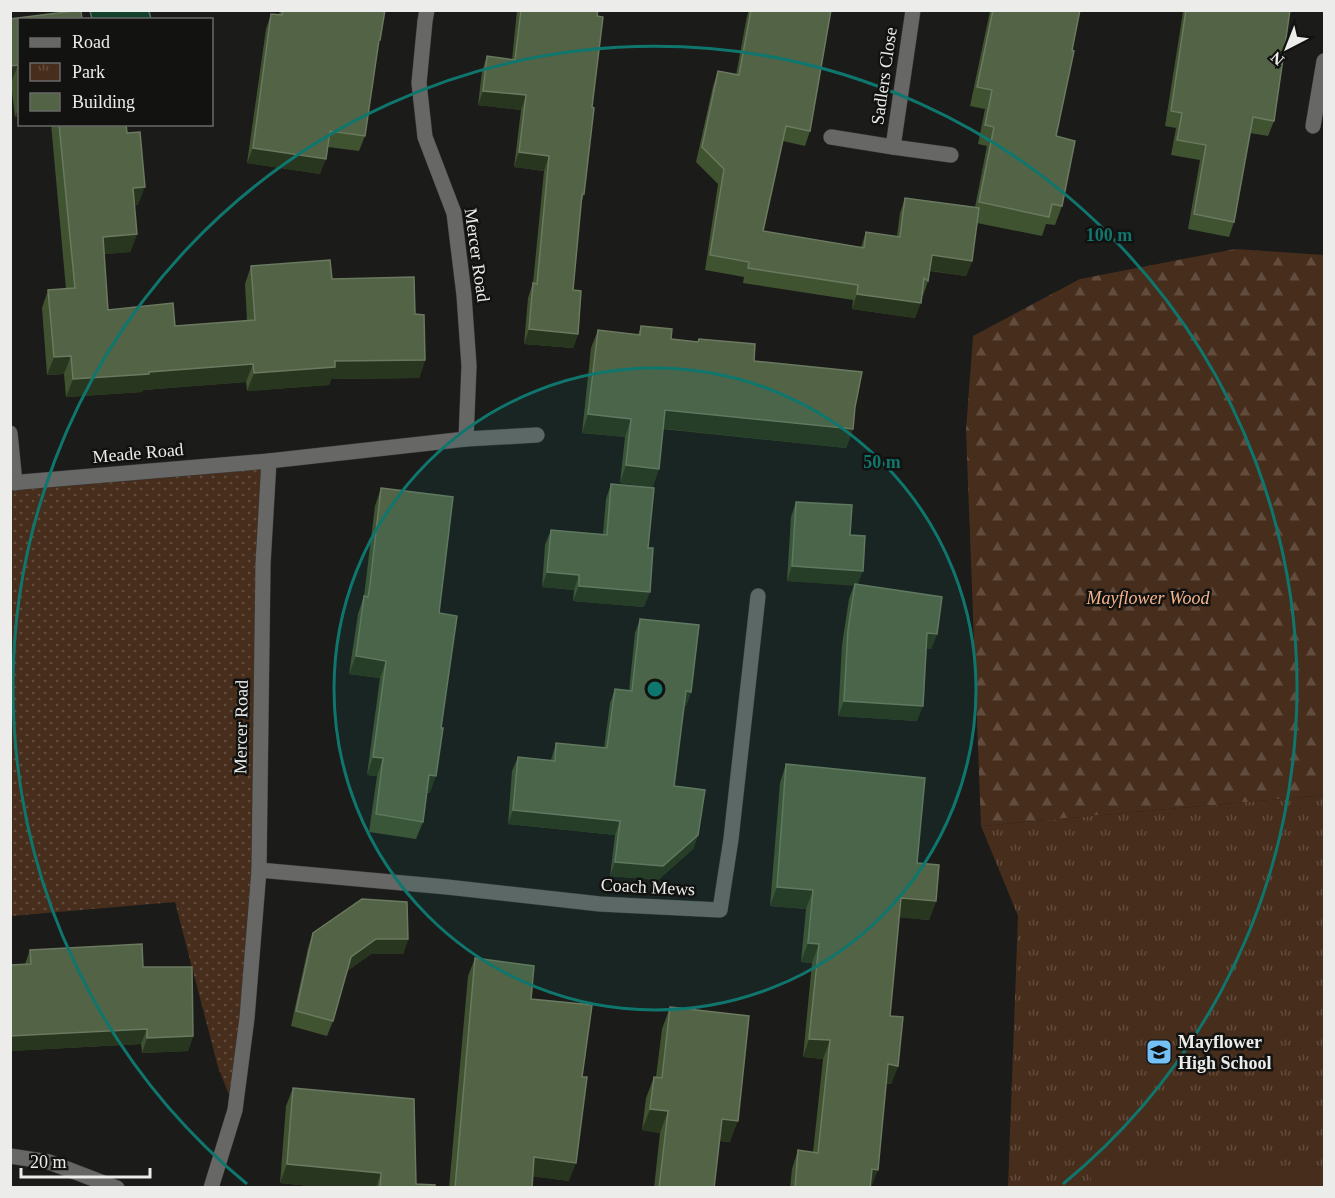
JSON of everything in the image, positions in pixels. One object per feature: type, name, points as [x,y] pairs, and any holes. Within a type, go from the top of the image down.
[{"type":"street","name":"Mercer Road","points":[[427,10],[419,83],[425,137],[454,213],[464,295],[469,366],[466,439]]},
{"type":"street","name":"Sadlers Close","points":[[893,147],[914,10]]},
{"type":"street","points":[[1313,126],[1324,61]]},
{"type":"street","name":"Sadlers Close","points":[[831,137],[951,155]]},
{"type":"street","points":[[10,433],[13,483]]},
{"type":"street","points":[[269,461],[466,439],[537,435]]},
{"type":"street","name":"Mercer Road","points":[[211,1188],[235,1110],[247,1018],[259,870],[263,564],[269,461]]},
{"type":"street","name":"Meade Road","points":[[13,483],[269,461]]},
{"type":"street","name":"Coach Mews","points":[[259,870],[600,904],[720,910],[758,596]]},
{"type":"street","points":[[10,1156],[49,1162],[117,1188]]},
{"type":"green space","name":"Mayflower Wood","points":[[1235,249],[1324,255],[1324,795],[981,826],[966,430],[973,336],[1080,279]]},
{"type":"green space","points":[[269,461],[259,870],[235,1110],[218,1067],[175,902],[11,916],[11,483]]},
{"type":"green space","name":"Mayflower High School","points":[[1324,795],[1324,1187],[1008,1187],[1018,916],[981,826]]},
{"type":"green space","points":[[1324,1167],[1324,1187],[1091,1187],[1091,1168]]},
{"type":"shaded area","points":[[90,11],[149,11],[151,18],[92,18]]},
{"type":"building","points":[[81,10],[82,18],[18,18],[18,65],[10,66],[10,19]]},
{"type":"building","points":[[283,10],[385,10],[365,136],[330,131],[326,159],[253,148],[271,14],[282,15]]},
{"type":"building","points":[[521,10],[598,10],[597,16],[603,17],[573,290],[581,291],[578,334],[529,329],[533,283],[537,284],[549,156],[519,152],[526,95],[483,91],[487,56],[515,60]]},
{"type":"building","points":[[751,10],[831,10],[810,131],[786,126],[763,231],[864,248],[866,232],[900,237],[905,198],[979,208],[972,261],[932,255],[928,281],[924,278],[921,303],[857,294],[858,285],[748,268],[749,262],[710,255],[724,169],[702,147],[718,71],[739,75]]},
{"type":"building","points":[[993,10],[1080,10],[1056,136],[1075,141],[1062,206],[1052,204],[1049,217],[979,202],[994,127],[985,125],[992,90],[977,87]]},
{"type":"building","points":[[1186,10],[1290,10],[1274,121],[1253,117],[1234,222],[1194,214],[1206,145],[1177,140],[1182,113],[1171,111]]},
{"type":"building","points":[[59,126],[126,126],[127,133],[140,132],[145,187],[133,188],[137,234],[103,237],[108,310],[173,303],[175,326],[255,320],[251,266],[330,260],[332,279],[414,277],[415,314],[424,315],[425,360],[335,361],[335,367],[254,373],[253,364],[73,379],[71,356],[54,357],[48,290],[75,288]]},
{"type":"building","points":[[641,326],[672,329],[671,339],[755,344],[754,361],[862,372],[853,429],[665,410],[659,469],[626,465],[631,419],[588,414],[598,330],[640,335]]},
{"type":"building","points":[[611,484],[654,488],[648,548],[653,548],[650,592],[579,586],[579,575],[547,572],[551,530],[607,535]]},
{"type":"building","points":[[381,488],[453,497],[439,613],[457,616],[436,776],[429,775],[423,822],[376,814],[383,758],[373,757],[386,661],[356,656],[364,596],[368,597],[370,585]]},
{"type":"building","points":[[796,502],[852,505],[850,535],[865,536],[863,571],[792,566]]},
{"type":"building","points":[[855,584],[942,597],[937,634],[927,633],[923,706],[844,701],[848,630]]},
{"type":"building","points":[[640,619],[699,625],[691,692],[686,691],[674,786],[705,790],[698,835],[663,866],[615,862],[620,821],[513,810],[518,757],[555,761],[556,743],[607,748],[615,689],[632,691]]},
{"type":"building","points":[[786,764],[925,778],[917,863],[939,865],[936,901],[901,898],[890,1016],[903,1017],[898,1066],[888,1064],[878,1170],[872,1169],[870,1188],[795,1188],[798,1150],[818,1153],[830,1040],[809,1039],[819,944],[808,943],[813,890],[777,887]]},
{"type":"building","points":[[362,899],[407,902],[408,939],[376,939],[351,957],[333,1021],[296,1011],[313,933]]},
{"type":"building","points":[[142,944],[143,967],[192,967],[193,1036],[147,1038],[147,1029],[10,1036],[10,965],[31,964],[30,950]]},
{"type":"building","points":[[475,958],[534,966],[531,999],[592,1005],[582,1077],[587,1077],[576,1163],[534,1157],[532,1188],[455,1188]]},
{"type":"building","points":[[670,1007],[749,1016],[738,1121],[722,1119],[714,1188],[659,1188],[668,1111],[650,1109],[654,1077],[662,1078]]},
{"type":"building","points":[[293,1088],[414,1099],[416,1184],[435,1185],[434,1188],[380,1188],[381,1173],[287,1164]]},
{"type":"place","name":"Mayflower High School","points":[[1159,1052]]}]
